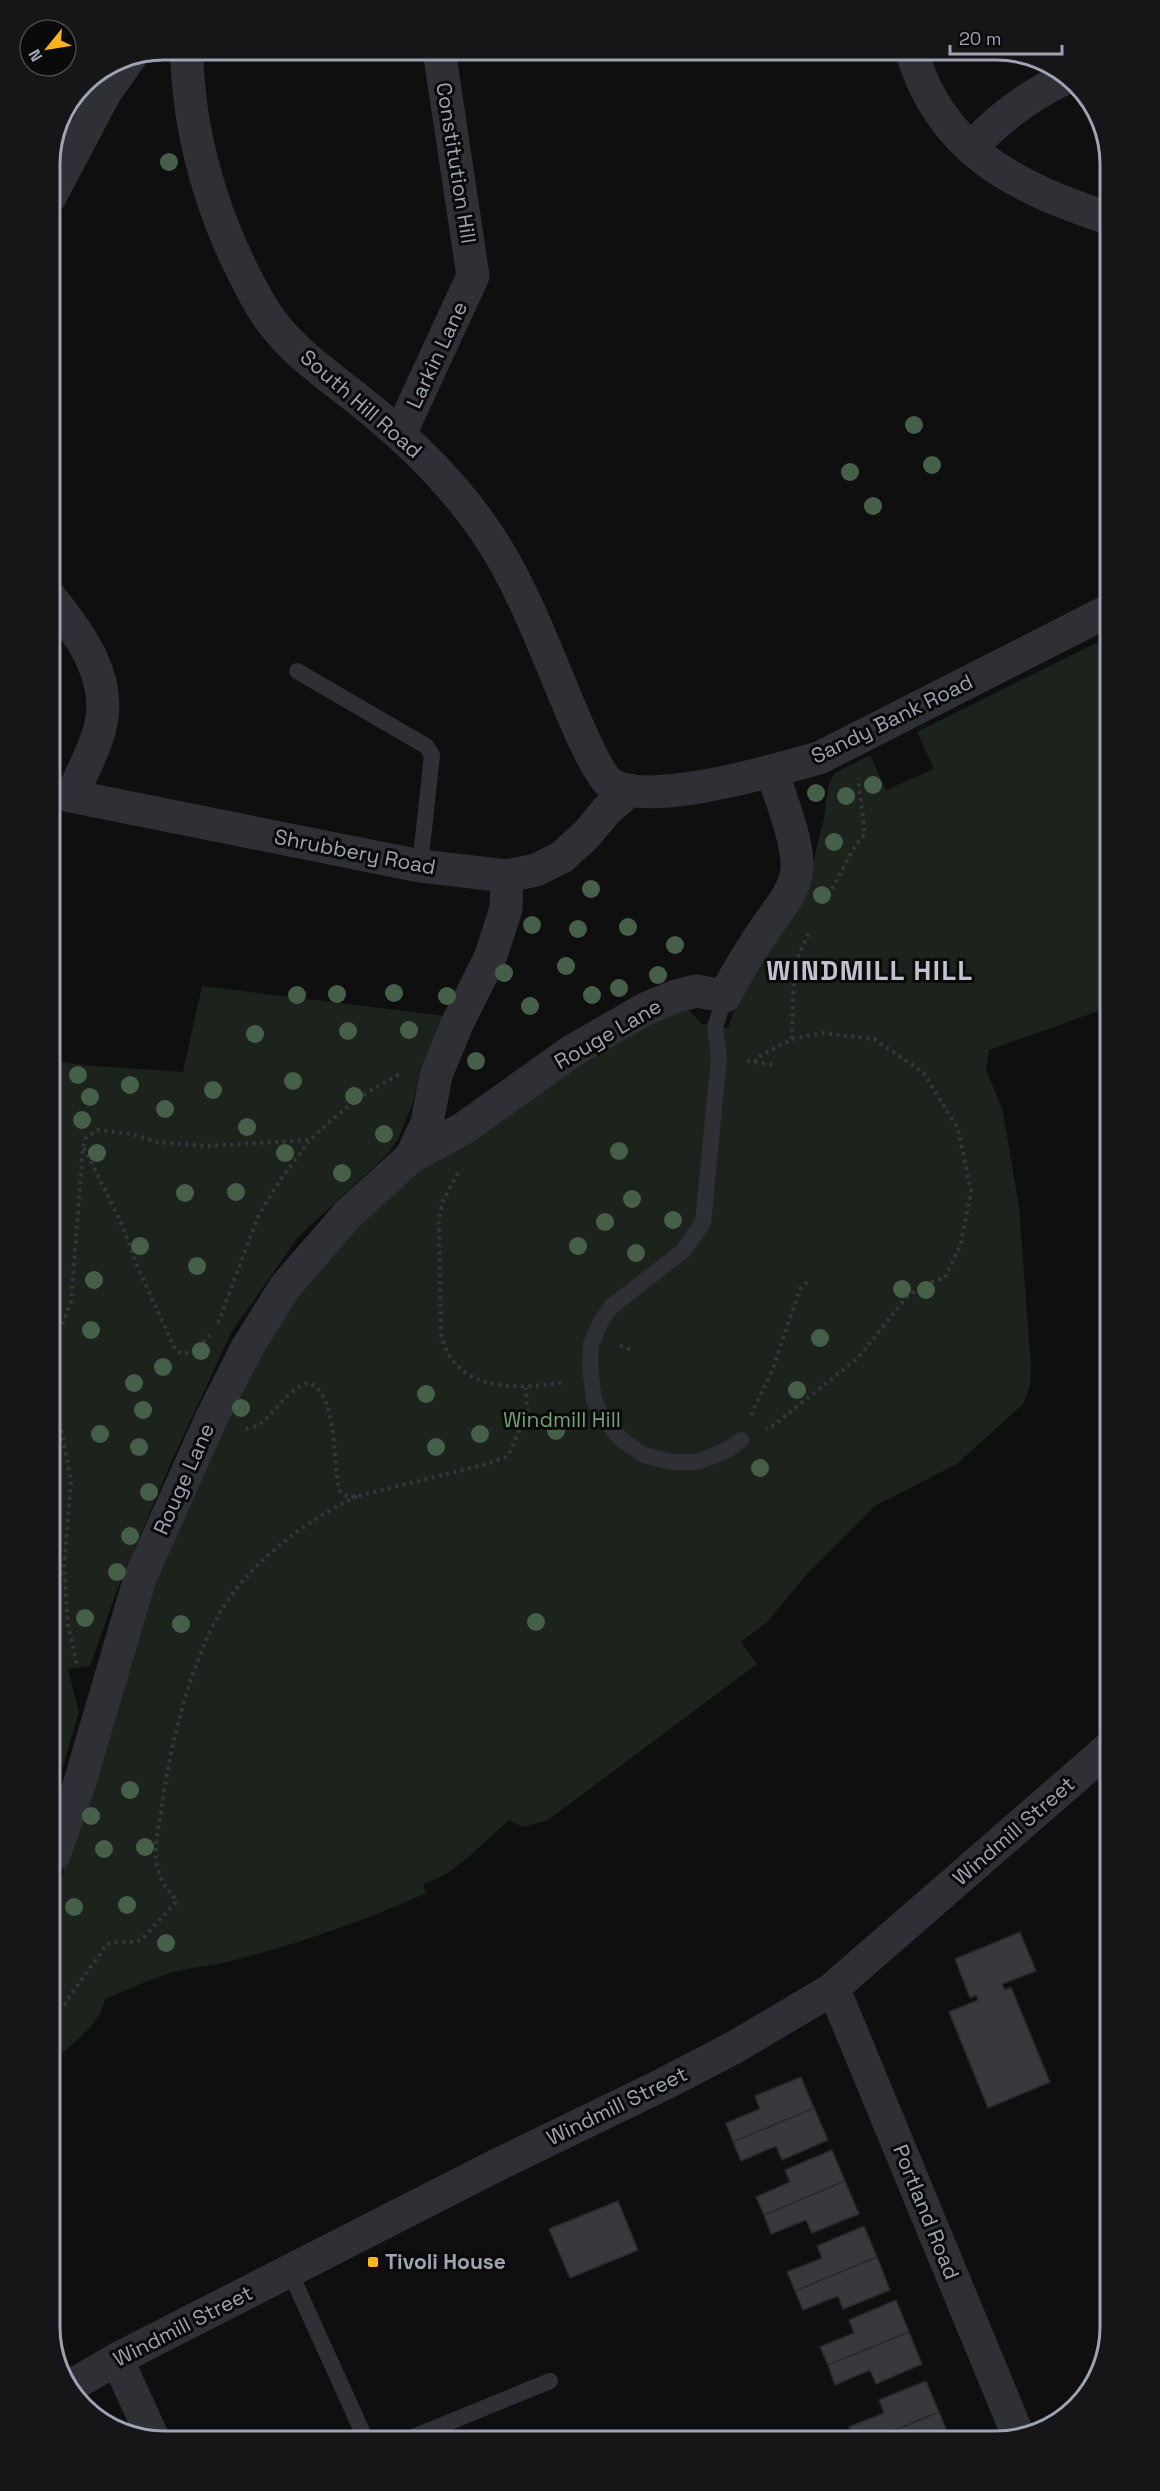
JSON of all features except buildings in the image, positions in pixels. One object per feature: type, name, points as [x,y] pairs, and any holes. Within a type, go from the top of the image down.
[{"type":"street","name":"South Hill Road","points":[[187,60],[193,122],[205,169],[220,218],[261,307],[303,357],[400,434],[448,484],[494,543],[515,582],[579,728],[601,772],[612,785],[630,790]]},
{"type":"street","name":"Constitution Hill","points":[[441,60],[473,276]]},
{"type":"street","points":[[915,60],[930,98],[948,127],[987,162],[1019,183],[1100,215]]},
{"type":"street","points":[[60,178],[105,93],[121,70]]},
{"type":"street","points":[[972,147],[1016,107],[1041,89],[1059,81]]},
{"type":"street","name":"Larkin Lane","points":[[400,434],[473,276]]},
{"type":"street","points":[[60,609],[91,656],[101,684],[103,708],[100,727],[62,794]]},
{"type":"street","name":"Sandy Bank Road","points":[[630,790],[692,788],[772,771],[825,755],[1100,615]]},
{"type":"street","points":[[725,996],[740,966],[776,914],[795,878],[797,868],[794,846],[772,771]]},
{"type":"street","name":"Shrubbery Road","points":[[62,794],[420,866],[507,876],[536,870],[562,856],[630,790]]},
{"type":"street","name":"Rouge Lane","points":[[411,1157],[427,1122],[440,1066],[490,958],[506,909],[507,876]]},
{"type":"street","name":"Rouge Lane","points":[[60,1838],[79,1785],[140,1578],[211,1419],[247,1347],[293,1278],[348,1214],[411,1157],[464,1128],[572,1052],[631,1016],[688,993],[704,992],[725,996]]},
{"type":"street","name":"Windmill Street","points":[[77,2383],[117,2360],[495,2166],[735,2047],[831,1990],[1100,1756]]},
{"type":"street","name":"Portland Road","points":[[831,1990],[840,2004],[1016,2429]]},
{"type":"street","points":[[117,2360],[149,2430]]},
{"type":"lane","points":[[297,671],[426,746],[432,755],[420,866]]},
{"type":"lane","points":[[725,996],[715,1027],[719,1057],[703,1222],[683,1251],[612,1306],[600,1323],[591,1344],[590,1378],[594,1400],[603,1418],[622,1440],[644,1455],[671,1462],[698,1462],[729,1449],[741,1440]]},
{"type":"lane","points":[[290,2272],[362,2431]]},
{"type":"lane","points":[[428,2431],[550,2380]]},
{"type":"path","points":[[827,898],[855,846],[865,834],[858,773]]},
{"type":"path","points":[[792,1039],[797,958],[812,927]]},
{"type":"path","points":[[741,1440],[774,1425],[859,1357],[905,1299],[924,1284],[945,1278],[961,1243],[971,1191],[958,1129],[923,1072],[874,1039],[823,1034],[792,1039],[754,1061],[775,1065]]},
{"type":"path","points":[[83,1147],[120,1220],[167,1335],[175,1349],[182,1354],[195,1351],[217,1325],[260,1214],[281,1179],[310,1140],[345,1107],[374,1087],[424,1060],[440,1066]]},
{"type":"path","points":[[60,1331],[71,1302],[83,1147],[86,1138],[97,1130],[111,1130],[157,1142],[188,1145],[310,1140]]},
{"type":"path","points":[[460,1168],[443,1200],[439,1218],[441,1334],[444,1349],[453,1363],[470,1378],[526,1388],[590,1378]]},
{"type":"path","points":[[741,1440],[772,1371],[800,1289],[810,1279]]},
{"type":"path","points":[[240,1429],[261,1424],[276,1406],[301,1385],[310,1383],[315,1386],[325,1401],[339,1489],[348,1497],[358,1496],[487,1464],[508,1456],[527,1413],[526,1388]]},
{"type":"path","points":[[60,1423],[71,1481],[64,1567],[68,1625],[77,1668]]},
{"type":"path","points":[[60,2010],[107,1944],[117,1941],[142,1940],[177,1901],[166,1889],[158,1869],[156,1842],[162,1798],[181,1713],[196,1667],[215,1623],[236,1590],[282,1544],[312,1520],[358,1496]]},
{"type":"green space","name":"Windmill Hill","points":[[1100,641],[1100,1010],[989,1050],[986,1070],[1002,1108],[1019,1206],[1031,1366],[1030,1386],[1023,1404],[957,1464],[875,1506],[807,1574],[767,1622],[741,1642],[757,1664],[548,1820],[523,1827],[509,1820],[458,1866],[435,1880],[423,1884],[426,1893],[377,1914],[278,1948],[152,1979],[105,1999],[92,2025],[60,2055],[60,1881],[96,1772],[144,1606],[204,1462],[287,1305],[385,1196],[565,1063],[686,1007],[702,1024],[728,1028],[741,991],[814,860],[829,783],[835,773],[870,755],[886,790],[934,769],[917,732]]},
{"type":"green space","points":[[202,986],[445,1016],[420,1069],[414,1099],[399,1137],[388,1154],[299,1236],[231,1333],[170,1465],[117,1590],[90,1666],[68,1669],[79,1712],[60,1777],[60,1061],[183,1072]]},
{"type":"place","name":"Tivoli House","points":[[373,2262]]},
{"type":"district","name":"WINDMILL HILL","points":[[870,971]]}]
